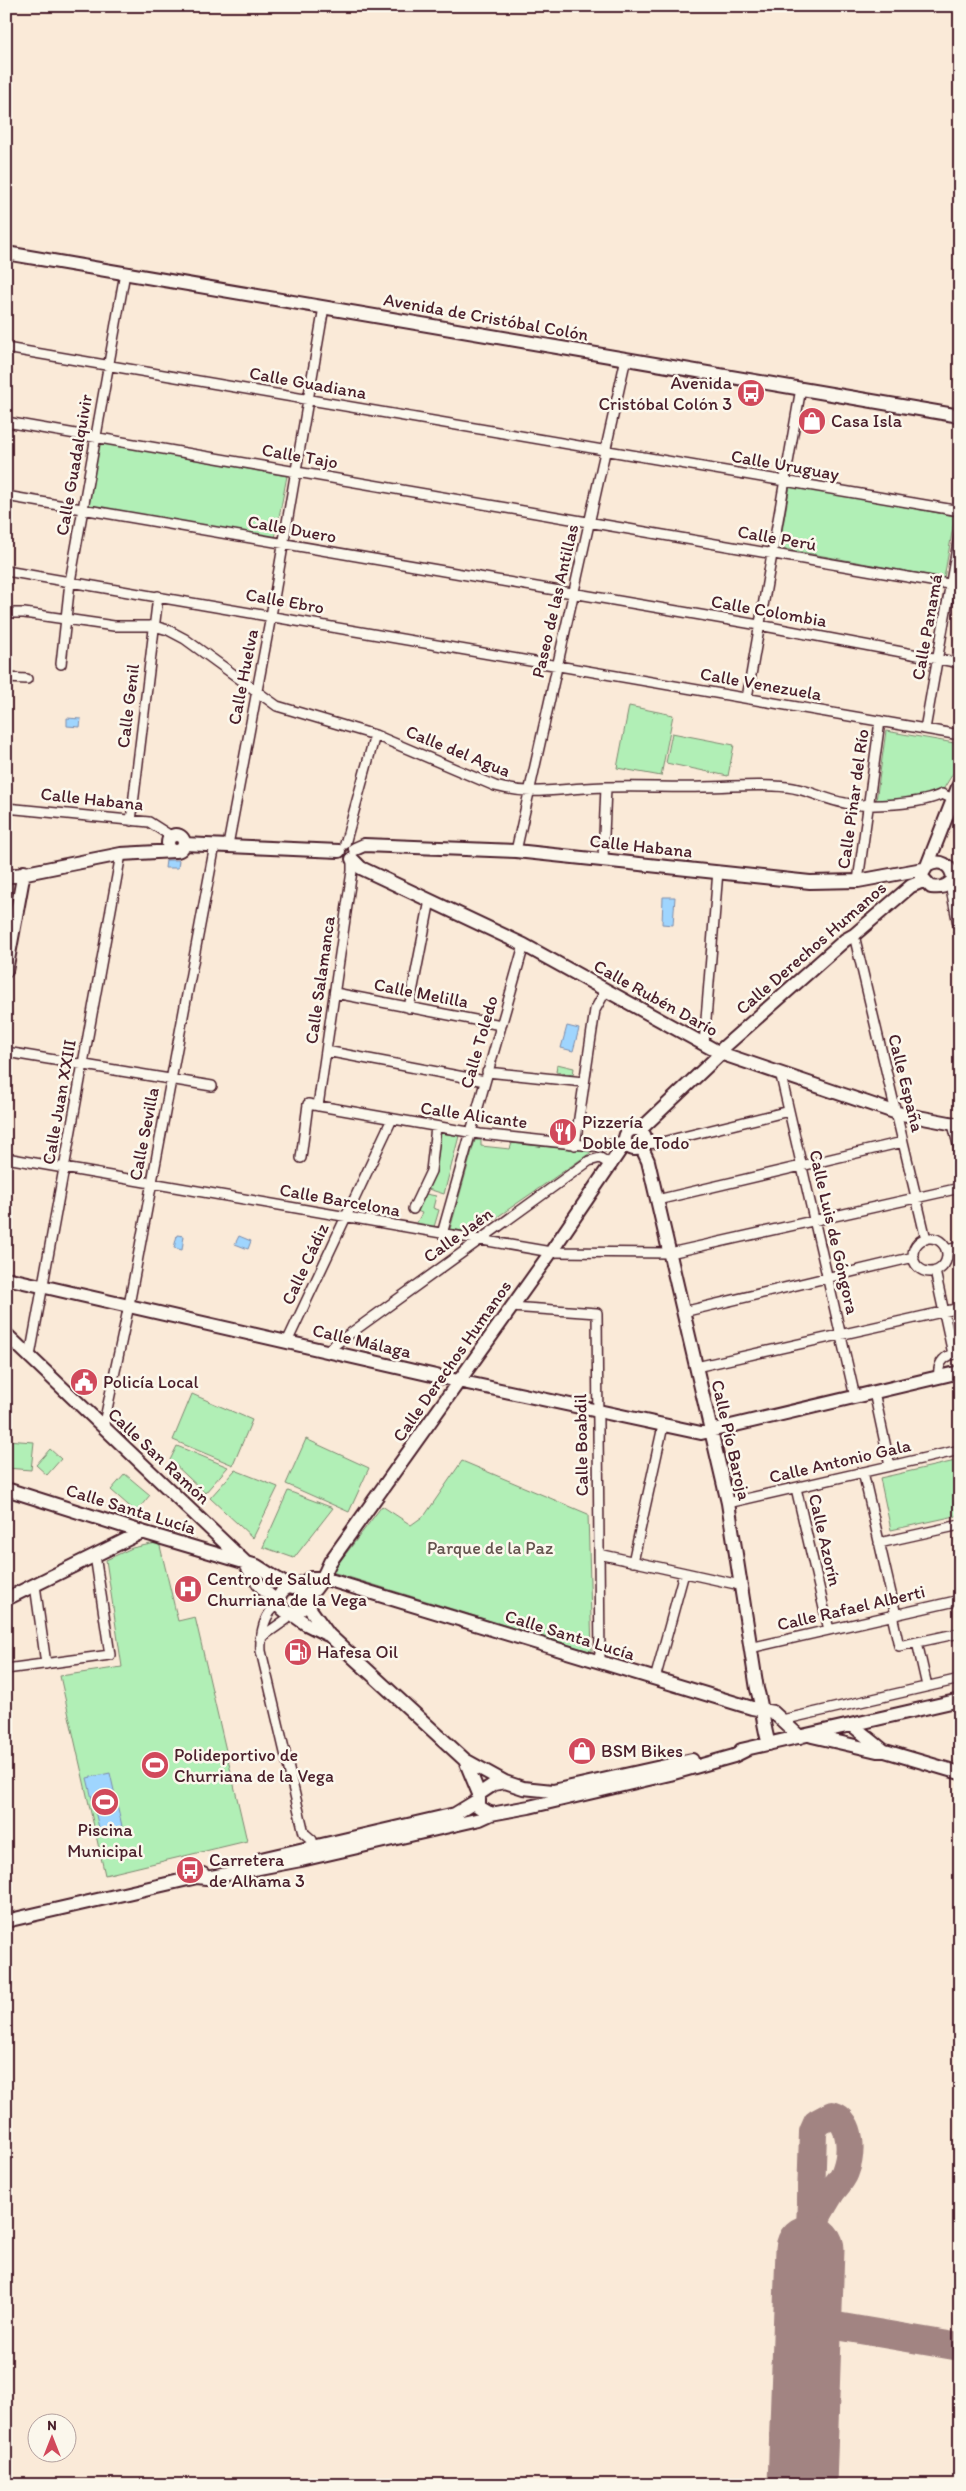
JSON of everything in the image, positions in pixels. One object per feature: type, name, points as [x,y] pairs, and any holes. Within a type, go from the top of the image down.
[{"type":"street","name":"Avenida de Cristóbal Colón","points":[[6,253],[960,416]]},
{"type":"street","name":"Calle Guadalquivir","points":[[61,664],[70,582],[125,273]]},
{"type":"street","name":"Calle Huelva","points":[[228,845],[284,544],[324,307]]},
{"type":"street","name":"Calle Guadiana","points":[[6,348],[605,451]]},
{"type":"street","name":"Paseo de las Antillas","points":[[516,851],[626,358]]},
{"type":"street","points":[[747,698],[801,388]]},
{"type":"street","name":"Calle Tajo","points":[[6,422],[589,522]]},
{"type":"street","name":"Calle Uruguay","points":[[605,451],[960,511]]},
{"type":"street","name":"Calle Duero","points":[[6,496],[573,594]]},
{"type":"street","name":"Calle Perú","points":[[589,522],[955,585]]},
{"type":"street","name":"Calle Panamá","points":[[926,729],[938,658],[955,585],[960,531]]},
{"type":"street","name":"Calle Ebro","points":[[6,571],[557,665]]},
{"type":"street","name":"Calle Colombia","points":[[573,594],[960,662]]},
{"type":"street","name":"Calle Genil","points":[[131,821],[158,596]]},
{"type":"street","name":"Calle del Agua","points":[[6,613],[65,618],[114,626],[154,626],[168,630],[185,639],[277,706],[375,735],[495,786],[529,793],[606,788],[786,786],[812,791],[844,803],[869,805],[921,802],[942,794],[952,799]]},
{"type":"street","name":"Calle Venezuela","points":[[557,665],[960,735]]},
{"type":"street","points":[[6,678],[28,679]]},
{"type":"street","name":"Calle Pinar del Río","points":[[858,882],[880,721]]},
{"type":"street","name":"Calle Salamanca","points":[[318,1106],[352,871],[348,851],[375,735]]},
{"type":"street","points":[[954,880],[940,888],[930,887],[924,872],[960,782]]},
{"type":"street","points":[[603,859],[606,788]]},
{"type":"street","name":"Calle Habana","points":[[6,808],[149,822],[171,836]]},
{"type":"street","points":[[171,836],[168,845],[179,847]]},
{"type":"street","name":"Calle Habana","points":[[6,877],[120,854],[215,845],[348,851],[364,845],[516,851],[810,882],[858,882],[924,872],[950,864]]},
{"type":"street","name":"Calle Sevilla","points":[[103,1428],[129,1305],[215,845]]},
{"type":"street","points":[[936,846],[950,864],[952,871],[960,934]]},
{"type":"street","name":"Calle Rubén Darío","points":[[348,851],[361,868],[524,945],[720,1054],[781,1076],[897,1113],[956,1124]]},
{"type":"street","name":"Calle Juan XXIII","points":[[30,1356],[120,854]]},
{"type":"street","points":[[704,1044],[718,871]]},
{"type":"street","points":[[6,971],[24,872]]},
{"type":"street","name":"Calle Derechos Humanos","points":[[305,1600],[323,1578],[330,1562],[612,1165],[620,1147],[633,1144],[626,1134],[630,1130],[640,1130],[720,1054],[723,1048],[845,940],[854,936],[911,886],[924,872]]},
{"type":"street","points":[[409,1008],[430,900]]},
{"type":"street","name":"Calle España","points":[[854,936],[926,1238]]},
{"type":"street","name":"Calle Toledo","points":[[442,1234],[524,945]]},
{"type":"street","points":[[575,1144],[595,1010],[606,990]]},
{"type":"street","name":"Calle Melilla","points":[[335,994],[501,1025]]},
{"type":"street","points":[[326,1051],[486,1076],[584,1082]]},
{"type":"street","points":[[6,1052],[212,1086]]},
{"type":"street","name":"Calle Luis de Góngora","points":[[781,1076],[855,1397]]},
{"type":"street","points":[[301,1158],[308,1104],[318,1106]]},
{"type":"street","name":"Calle Alicante","points":[[318,1106],[470,1133],[602,1147],[658,1143],[789,1111]]},
{"type":"street","name":"Calle Cádiz","points":[[287,1342],[344,1217],[392,1119]]},
{"type":"street","points":[[956,1124],[960,1154]]},
{"type":"street","points":[[413,1209],[431,1171],[436,1127]]},
{"type":"street","name":"Calle Pío Baroja","points":[[640,1130],[644,1135],[633,1144],[648,1161],[728,1503],[757,1689],[764,1710],[762,1720],[769,1744]]},
{"type":"street","points":[[657,1200],[904,1142]]},
{"type":"street","name":"Calle Barcelona","points":[[6,1158],[152,1185],[551,1252],[670,1253],[960,1188]]},
{"type":"street","name":"Calle Jaén","points":[[326,1351],[589,1161],[600,1158],[612,1165]]},
{"type":"street","points":[[926,1238],[936,1239],[946,1250],[944,1265],[935,1271],[929,1272],[919,1267],[914,1257],[915,1247],[926,1238]]},
{"type":"street","points":[[946,1250],[960,1247]]},
{"type":"street","points":[[683,1312],[914,1257]]},
{"type":"street","points":[[935,1271],[956,1354],[945,1358],[940,1364],[939,1377]]},
{"type":"street","name":"Calle Málaga","points":[[6,1278],[43,1284],[458,1381],[701,1433],[960,1372]]},
{"type":"street","name":"Calle Boabdil","points":[[512,1307],[597,1313],[596,1411],[600,1663]]},
{"type":"street","points":[[696,1367],[960,1308]]},
{"type":"street","name":"Calle San Ramón","points":[[6,1334],[245,1562],[257,1566],[292,1588]]},
{"type":"street","points":[[874,1392],[890,1466]]},
{"type":"street","points":[[633,1562],[663,1426]]},
{"type":"street","name":"Calle Antonio Gala","points":[[728,1503],[960,1450]]},
{"type":"street","points":[[864,1472],[899,1646],[960,1633]]},
{"type":"street","name":"Calle Santa Lucía","points":[[6,1488],[142,1532],[245,1562]]},
{"type":"street","name":"Calle Azorín","points":[[796,1488],[829,1630]]},
{"type":"street","points":[[879,1543],[960,1525]]},
{"type":"street","points":[[6,1599],[142,1532]]},
{"type":"street","points":[[598,1554],[740,1586]]},
{"type":"street","points":[[6,1669],[110,1655],[95,1555]]},
{"type":"street","name":"Calle San Ramón","points":[[245,1562],[248,1570],[272,1598],[279,1603]]},
{"type":"street","points":[[655,1679],[684,1573]]},
{"type":"street","points":[[314,1847],[312,1840],[304,1833],[262,1657],[260,1638],[272,1608],[279,1603],[282,1592],[311,1578],[323,1578]]},
{"type":"street","name":"Calle Santa Lucía","points":[[323,1578],[600,1663],[773,1712],[804,1736]]},
{"type":"street","points":[[35,1585],[46,1664]]},
{"type":"street","points":[[292,1588],[301,1591],[329,1635],[465,1760],[505,1782],[523,1788],[553,1791],[748,1749],[960,1700]]},
{"type":"street","points":[[260,1638],[287,1619],[291,1613],[303,1608],[305,1600]]},
{"type":"street","name":"Calle Rafael Alberti","points":[[750,1648],[960,1600]]},
{"type":"street","points":[[279,1603],[283,1610],[329,1635]]},
{"type":"street","points":[[918,1642],[927,1686]]},
{"type":"street","points":[[782,1720],[960,1679]]},
{"type":"street","points":[[873,1742],[881,1718]]},
{"type":"street","points":[[852,1725],[885,1751]]},
{"type":"street","points":[[804,1736],[885,1751],[960,1773]]},
{"type":"street","points":[[197,1877],[206,1878],[301,1860],[480,1819],[488,1812],[557,1796],[572,1798],[670,1774],[734,1756],[748,1749]]},
{"type":"street","points":[[465,1760],[480,1807],[488,1812]]},
{"type":"street","points":[[6,1921],[197,1877],[205,1872],[455,1814],[494,1784],[505,1782]]},
{"type":"street","points":[[520,1806],[523,1788]]},
{"type":"green space","points":[[99,442],[287,476],[275,538],[89,505]]},
{"type":"green space","points":[[790,486],[955,516],[944,578],[779,548]]},
{"type":"green space","points":[[629,706],[673,715],[661,776],[617,768]]},
{"type":"green space","points":[[886,731],[960,744],[960,762],[941,793],[931,798],[876,801]]},
{"type":"green space","points":[[672,733],[734,745],[728,776],[666,763]]},
{"type":"green space","points":[[557,1064],[574,1068],[573,1075],[556,1072]]},
{"type":"green space","points":[[440,1133],[459,1136],[444,1194],[428,1189],[436,1172]]},
{"type":"green space","points":[[475,1140],[481,1140],[481,1146],[510,1149],[512,1143],[593,1151],[474,1233],[450,1229]]},
{"type":"green space","points":[[426,1194],[436,1196],[433,1208],[439,1210],[434,1227],[416,1224],[422,1213],[417,1211]]},
{"type":"green space","points":[[192,1394],[252,1420],[233,1465],[173,1440]]},
{"type":"green space","points":[[306,1439],[369,1468],[349,1512],[286,1484]]},
{"type":"green space","points":[[6,1440],[34,1442],[31,1470],[6,1468]]},
{"type":"green space","points":[[177,1446],[228,1467],[205,1493],[170,1460]]},
{"type":"green space","points":[[50,1449],[61,1459],[47,1475],[36,1465]]},
{"type":"green space","points":[[960,1460],[960,1515],[891,1530],[880,1478]]},
{"type":"green space","name":"Parque de la Paz","points":[[462,1461],[588,1514],[592,1652],[332,1572],[382,1506],[411,1525],[425,1515]]},
{"type":"green space","points":[[235,1470],[278,1487],[253,1538],[210,1498]]},
{"type":"green space","points":[[125,1474],[150,1495],[136,1512],[111,1490]]},
{"type":"green space","points":[[288,1491],[333,1508],[294,1558],[263,1547]]},
{"type":"green space","name":"Polideportivo de Churriana de la Vega","points":[[156,1543],[160,1546],[178,1621],[195,1617],[247,1841],[105,1875],[60,1676],[122,1667],[106,1560],[132,1548]]},
{"type":"water","points":[[67,718],[81,719],[80,727],[67,726]]},
{"type":"water","points":[[166,860],[179,860],[178,868],[165,868]]},
{"type":"water","points":[[663,897],[675,897],[673,925],[662,924]]},
{"type":"water","points":[[567,1026],[579,1029],[573,1051],[561,1048]]},
{"type":"water","points":[[177,1235],[184,1236],[182,1250],[174,1248]]},
{"type":"water","points":[[239,1236],[251,1241],[248,1249],[235,1244]]},
{"type":"water","name":"Piscina Municipal","points":[[110,1773],[122,1826],[100,1832],[87,1778]]},
{"type":"taxiway","points":[[832,2115],[839,2118],[847,2131],[850,2148],[849,2156],[843,2177],[832,2191],[810,2231],[813,2132],[817,2123],[832,2115]]},
{"type":"taxiway","points":[[807,2321],[960,2347]]},
{"type":"runway","points":[[802,2485],[810,2249]]},
{"type":"place","name":"Avenida Cristóbal Colón 3","points":[[751,393]]},
{"type":"place","name":"Casa Isla","points":[[812,421]]},
{"type":"place","name":"Pizzería Doble de Todo","points":[[563,1132]]},
{"type":"place","name":"Policía Local","points":[[84,1382]]},
{"type":"place","name":"Centro de Salud Churriana de la Vega","points":[[188,1589]]},
{"type":"place","name":"Hafesa Oil","points":[[298,1652]]},
{"type":"place","name":"BSM Bikes","points":[[582,1751]]},
{"type":"place","name":"Polideportivo de Churriana de la Vega","points":[[155,1765]]},
{"type":"place","name":"Piscina Municipal","points":[[105,1802]]},
{"type":"place","name":"Carretera de Alhama 3","points":[[190,1870]]}]
